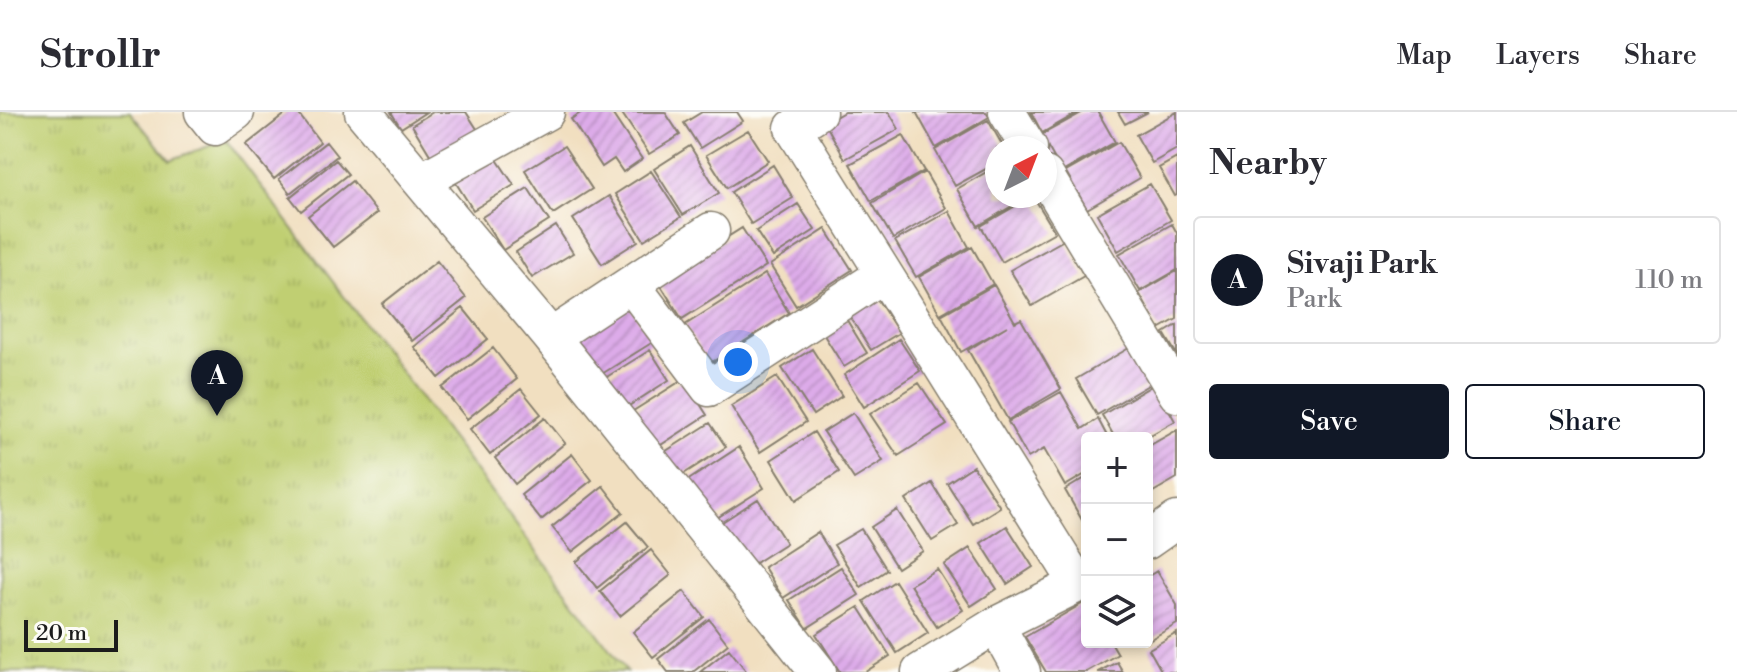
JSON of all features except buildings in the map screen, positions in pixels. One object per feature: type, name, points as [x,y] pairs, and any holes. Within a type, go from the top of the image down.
[{"type":"street","points":[[203,112],[215,127],[236,112]]},
{"type":"street","points":[[363,112],[551,337],[818,672]]},
{"type":"street","points":[[421,181],[546,112]]},
{"type":"street","points":[[1007,112],[1022,136]]},
{"type":"street","points":[[798,117],[884,274],[1081,578]]},
{"type":"street","points":[[1057,195],[1177,394]]},
{"type":"street","points":[[551,337],[711,231]]},
{"type":"street","points":[[631,284],[709,388],[884,274]]},
{"type":"street","points":[[920,672],[996,625],[1081,582]]},
{"type":"street","points":[[996,625],[1022,672]]},
{"type":"green space","points":[[0,112],[130,112],[170,160],[226,140],[627,672],[0,672]]},
{"type":"place","name":"Sivaji Park","points":[[217,416]]}]
